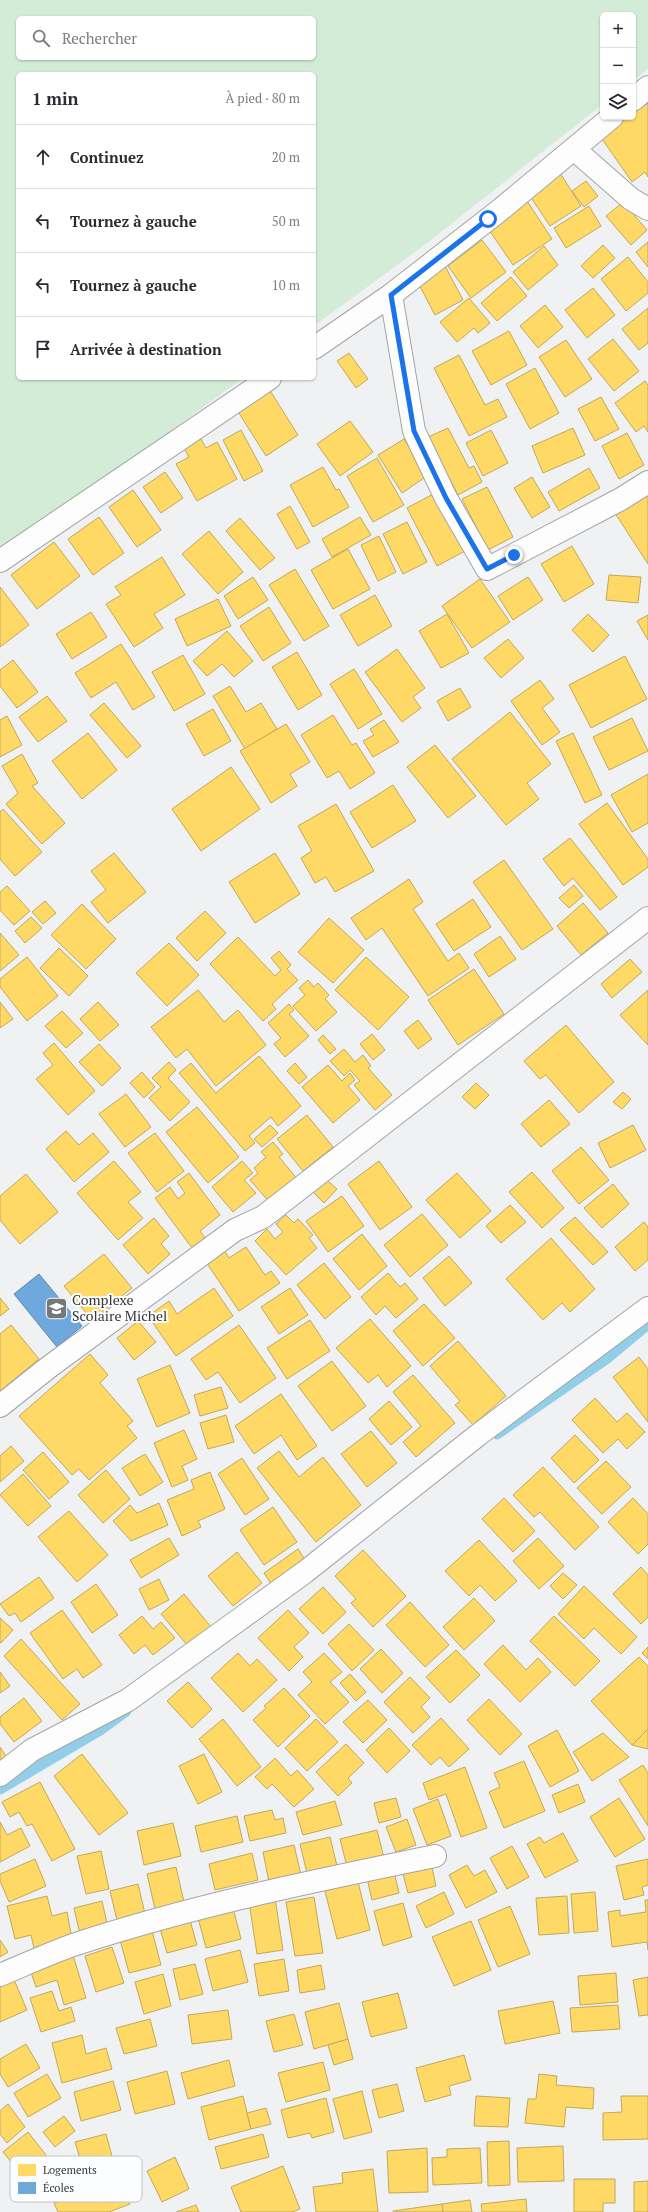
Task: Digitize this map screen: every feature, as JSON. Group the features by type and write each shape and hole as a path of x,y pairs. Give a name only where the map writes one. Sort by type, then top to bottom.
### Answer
{"street":[{"path":"636,97 648,87"},
{"path":"316,347 391,295 608,120"},
{"path":"574,149 631,199 648,209"},
{"path":"391,295 414,431 446,498 487,569 622,499 648,482"},
{"path":"0,561 267,380"},
{"path":"0,1406 49,1367 235,1230 263,1217 648,918"},
{"path":"0,1775 32,1750 128,1700 305,1572 478,1435 648,1308"},
{"path":"0,1975 71,1946 120,1930 305,1882 435,1856"}],"green space":[{"path":"0,0 648,0 648,69 636,79 636,12 600,12 600,106 427,243 316,325 316,72 16,72 16,380 240,380 0,556"}],"building: Logements":[{"path":"648,103 648,177 645,172 632,182 600,136 624,120 636,120 636,111"},
{"path":"560,173 581,206 550,226 528,193"},
{"path":"586,181 598,196 584,207 572,191"},
{"path":"527,201 552,239 513,265 487,227"},
{"path":"623,202 647,230 631,245 606,216"},
{"path":"589,206 601,226 566,248 554,228"},
{"path":"482,240 506,272 471,298 448,266"},
{"path":"648,242 648,267 636,252"},
{"path":"603,245 615,258 593,278 581,266"},
{"path":"544,246 558,265 528,290 513,272"},
{"path":"628,257 648,282 648,293 626,311 601,279"},
{"path":"444,264 463,300 435,315 416,279"},
{"path":"511,277 527,296 497,321 481,303"},
{"path":"593,288 615,315 587,338 565,310"},
{"path":"469,298 490,323 478,333 474,328 457,342 440,322"},
{"path":"545,305 563,327 538,348 520,326"},
{"path":"648,308 648,343 639,350 622,329"},
{"path":"509,331 527,365 491,385 472,351"},
{"path":"613,339 639,371 614,391 588,359"},
{"path":"566,340 592,379 565,397 539,357"},
{"path":"349,353 368,379 356,388 337,361"},
{"path":"459,355 485,405 498,399 507,417 469,436 434,368"},
{"path":"535,368 559,413 530,429 506,384"},
{"path":"645,381 648,385 648,432 644,426 636,432 615,403"},
{"path":"269,389 298,435 266,456 237,410"},
{"path":"601,397 619,429 595,441 578,409"},
{"path":"350,421 373,452 340,476 317,444"},
{"path":"448,428 469,468 474,466 482,482 458,495 428,437"},
{"path":"573,428 585,455 543,473 532,446"},
{"path":"241,430 263,471 244,481 223,440"},
{"path":"491,430 508,463 483,476 466,443"},
{"path":"627,433 644,465 619,479 602,446"},
{"path":"201,439 206,448 217,442 237,479 197,501 176,464 189,457 184,448"},
{"path":"404,439 427,476 402,493 378,455"},
{"path":"377,458 404,505 373,522 347,476"},
{"path":"323,467 336,490 339,489 349,507 313,527 290,485"},
{"path":"589,468 600,488 559,511 548,492"},
{"path":"165,472 183,498 161,513 143,487"},
{"path":"532,477 550,507 532,518 514,488"},
{"path":"487,487 513,537 488,550 462,499"},
{"path":"133,490 161,530 137,547 109,507"},
{"path":"437,492 467,550 437,566 407,508"},
{"path":"648,492 648,564 615,513"},
{"path":"290,506 310,542 297,549 277,514"},
{"path":"99,517 124,553 93,575 68,539"},
{"path":"360,517 371,535 332,557 322,539"},
{"path":"240,518 275,558 260,570 226,531"},
{"path":"407,522 427,562 403,574 383,534"},
{"path":"209,531 243,572 218,594 182,554"},
{"path":"379,536 396,572 378,581 361,545"},
{"path":"54,542 80,576 37,609 11,575"},
{"path":"572,546 594,584 564,602 541,564"},
{"path":"348,549 370,589 333,609 311,570"},
{"path":"162,557 185,595 154,614 163,628 134,647 106,604 121,595 115,587"},
{"path":"295,569 329,626 304,641 269,585"},
{"path":"609,575 641,577 638,603 606,600"},
{"path":"253,577 268,600 238,619 224,596"},
{"path":"528,577 543,600 513,620 498,596"},
{"path":"480,579 510,622 472,648 442,606"},
{"path":"0,587 29,625 0,647"},
{"path":"375,595 392,626 358,646 340,615"},
{"path":"218,599 231,626 187,646 175,619"},
{"path":"269,607 291,643 263,661 240,626"},
{"path":"91,612 107,637 72,659 56,634"},
{"path":"447,614 469,653 441,668 419,631"},
{"path":"588,614 609,635 593,652 572,630"},
{"path":"648,615 648,640 637,621"},
{"path":"227,631 253,661 234,677 222,664 207,676 193,661"},
{"path":"508,639 524,658 501,678 484,658"},
{"path":"121,644 155,697 133,710 116,682 91,698 75,673"},
{"path":"397,649 425,688 413,697 421,708 402,722 365,672"},
{"path":"297,652 322,695 298,710 272,667"},
{"path":"183,655 205,694 174,711 152,672"},
{"path":"625,656 647,699 591,728 569,685"},
{"path":"13,660 38,692 17,708 0,686 0,670"},
{"path":"354,669 382,714 358,729 330,684"},
{"path":"540,680 554,699 542,708 560,732 542,745 511,701"},
{"path":"230,686 246,712 261,703 277,729 245,749 213,696"},
{"path":"460,688 471,707 448,721 437,701"},
{"path":"47,696 67,721 38,742 19,717"},
{"path":"104,703 141,746 127,758 90,715"},
{"path":"213,709 231,741 204,756 186,724"},
{"path":"510,712 551,764 527,783 539,799 506,825 452,759"},
{"path":"333,715 352,745 356,743 375,773 350,789 339,771 327,778 301,735"},
{"path":"7,716 22,745 0,757 0,720"},
{"path":"632,718 648,751 609,770 593,737"},
{"path":"384,720 399,742 373,757 363,741 374,735 370,729"},
{"path":"286,724 310,762 290,774 297,786 271,803 240,751"},
{"path":"88,733 117,770 82,799 52,761"},
{"path":"573,733 602,795 585,803 556,741"},
{"path":"435,745 476,796 448,818 407,767"},
{"path":"22,754 38,783 32,786 65,823 42,844 6,804 18,793 2,766"},
{"path":"231,767 260,809 201,851 172,809"},
{"path":"648,774 648,823 632,832 611,795"},
{"path":"393,785 416,821 372,848 350,812"},
{"path":"607,803 648,859 648,867 623,885 579,824"},
{"path":"336,804 374,871 335,892 326,877 315,883 301,858 312,851 298,826"},
{"path":"3,809 42,852 15,876 0,859 0,812"},
{"path":"570,838 617,897 600,910 573,878 564,886 543,859"},
{"path":"114,853 146,892 108,923 91,902 106,890 91,871"},
{"path":"275,853 300,894 255,923 229,882"},
{"path":"504,860 553,929 522,950 473,882"},
{"path":"409,879 423,902 413,909 448,961 459,953 469,968 428,996 382,928 366,940 351,918"},
{"path":"574,885 583,896 569,908 559,898"},
{"path":"7,886 30,911 14,925 0,910 0,892"},
{"path":"473,899 491,927 454,951 436,924"},
{"path":"45,901 56,913 43,924 32,912"},
{"path":"583,903 608,933 581,955 557,926"},
{"path":"82,904 116,939 86,969 51,935"},
{"path":"205,911 226,933 197,961 176,938"},
{"path":"31,917 42,928 25,943 15,931"},
{"path":"329,918 364,950 333,983 298,952"},
{"path":"0,933 19,955 0,971"},
{"path":"500,936 516,959 489,977 474,954"},
{"path":"238,937 275,976 281,970 271,958 279,951 291,965 287,969 298,980 272,1004 276,1009 263,1021 210,964"},
{"path":"169,943 199,975 167,1006 136,973"},
{"path":"59,948 88,976 69,996 40,968"},
{"path":"27,957 58,996 27,1021 0,987 0,979"},
{"path":"366,957 409,997 378,1030 335,990"},
{"path":"630,959 642,972 612,998 601,984"},
{"path":"474,969 504,1014 458,1045 428,1000"},
{"path":"308,980 314,987 318,983 329,995 325,999 337,1012 316,1031 293,1006 305,995 299,988"},
{"path":"198,990 224,1022 238,1010 266,1045 216,1086 187,1049 176,1058 151,1027"},
{"path":"648,990 648,1045 620,1015"},
{"path":"0,1002 13,1019 0,1028"},
{"path":"98,1002 119,1025 100,1041 80,1019"},
{"path":"289,1004 294,1010 289,1014 309,1036 285,1057 274,1044 281,1038 268,1023"},
{"path":"62,1011 83,1033 66,1048 45,1026"},
{"path":"418,1020 432,1039 418,1049 404,1031"},
{"path":"566,1025 614,1082 579,1113 546,1075 540,1079 524,1061"},
{"path":"372,1034 385,1050 373,1060 360,1044"},
{"path":"323,1035 336,1049 330,1054 318,1040"},
{"path":"54,1043 95,1091 68,1115 36,1079 53,1065 43,1053"},
{"path":"99,1044 121,1068 102,1086 79,1062"},
{"path":"344,1049 355,1062 363,1055 371,1066 368,1068 392,1095 375,1110 354,1085 360,1081 350,1070 344,1076 330,1061"},
{"path":"259,1056 301,1106 278,1126 271,1117 249,1136 255,1143 245,1151 179,1073 191,1063 216,1093"},
{"path":"169,1062 176,1070 168,1078 190,1102 170,1121 149,1098 161,1087 152,1078"},
{"path":"295,1063 307,1077 299,1084 287,1071"},
{"path":"328,1065 342,1081 350,1073 355,1080 348,1086 360,1100 333,1123 302,1087"},
{"path":"142,1072 155,1087 144,1098 130,1083"},
{"path":"476,1083 489,1095 475,1109 462,1097"},
{"path":"623,1092 631,1099 622,1109 613,1102"},
{"path":"126,1094 151,1127 125,1147 99,1114"},
{"path":"549,1100 570,1124 541,1147 521,1124"},
{"path":"197,1107 239,1157 208,1183 166,1132"},
{"path":"307,1115 333,1147 303,1171 277,1139"},
{"path":"270,1125 278,1133 262,1147 254,1139"},
{"path":"633,1125 646,1150 610,1168 598,1143"},
{"path":"66,1131 79,1145 93,1133 109,1152 74,1182 46,1149"},
{"path":"155,1133 184,1171 157,1192 128,1153"},
{"path":"273,1142 283,1154 279,1157 299,1181 272,1205 250,1180 258,1173 254,1168 266,1157 261,1152"},
{"path":"581,1147 609,1180 579,1204 552,1171"},
{"path":"114,1161 141,1192 128,1202 143,1218 118,1240 77,1193"},
{"path":"242,1161 253,1173 244,1180 256,1193 233,1212 212,1187"},
{"path":"379,1161 412,1207 380,1230 348,1184"},
{"path":"532,1172 564,1208 542,1228 509,1192"},
{"path":"189,1173 220,1215 200,1231 208,1242 195,1252 155,1198 170,1187 178,1199 185,1193 177,1182"},
{"path":"457,1173 491,1211 460,1238 426,1200"},
{"path":"26,1174 58,1212 20,1244 0,1220 0,1196"},
{"path":"324,1178 337,1189 324,1203 312,1191"},
{"path":"613,1184 629,1204 602,1228 584,1208"},
{"path":"342,1196 364,1226 328,1252 306,1221"},
{"path":"510,1205 526,1222 501,1243 486,1226"},
{"path":"422,1214 448,1245 410,1277 384,1245"},
{"path":"286,1215 294,1223 298,1219 313,1235 309,1238 317,1248 286,1275 255,1241 267,1229 275,1239 283,1232 276,1224"},
{"path":"575,1217 608,1252 593,1265 560,1230"},
{"path":"154,1218 169,1236 161,1244 170,1254 148,1274 123,1245"},
{"path":"644,1222 648,1227 648,1260 635,1271 615,1247"},
{"path":"362,1234 387,1266 359,1290 333,1259"},
{"path":"551,1238 595,1289 570,1312 562,1303 543,1320 506,1279"},
{"path":"246,1247 265,1275 271,1271 280,1283 239,1311 206,1262 224,1250 229,1258"},
{"path":"104,1254 132,1288 92,1320 64,1286"},
{"path":"449,1256 472,1283 445,1306 423,1278"},
{"path":"324,1263 351,1297 325,1319 297,1285"},
{"path":"388,1273 400,1287 405,1283 418,1299 396,1318 385,1306 376,1315 361,1297"},
{"path":"214,1288 233,1316 176,1356 148,1316 169,1301 177,1314"},
{"path":"290,1288 308,1315 279,1334 261,1307"},
{"path":"0,1298 9,1309 0,1316"},
{"path":"424,1304 455,1338 423,1366 393,1331"},
{"path":"370,1319 411,1366 387,1387 378,1375 368,1383 336,1348"},
{"path":"310,1320 330,1351 287,1379 267,1348"},
{"path":"138,1321 156,1342 134,1360 117,1338"},
{"path":"11,1325 39,1359 0,1391 0,1334"},
{"path":"239,1325 276,1378 240,1403 218,1372 206,1380 191,1359"},
{"path":"458,1341 506,1396 473,1425 455,1405 460,1401 430,1366"},
{"path":"90,1354 108,1375 100,1383 133,1421 127,1426 137,1438 89,1480 79,1469 72,1475 19,1416"},
{"path":"639,1357 648,1369 648,1422 613,1377"},
{"path":"332,1361 366,1406 332,1431 298,1386"},
{"path":"170,1365 190,1413 157,1427 137,1379"},
{"path":"413,1375 455,1423 416,1457 403,1442 421,1426 393,1392"},
{"path":"221,1387 228,1408 200,1416 194,1395"},
{"path":"281,1394 317,1446 297,1460 281,1435 254,1454 235,1426"},
{"path":"595,1398 617,1422 627,1413 645,1432 627,1449 618,1439 603,1453 572,1420"},
{"path":"389,1401 412,1427 391,1445 369,1419"},
{"path":"226,1415 234,1442 208,1449 200,1423"},
{"path":"184,1430 197,1459 182,1466 188,1480 172,1487 154,1443"},
{"path":"371,1431 397,1463 367,1487 341,1454"},
{"path":"575,1435 599,1460 574,1483 551,1458"},
{"path":"11,1446 24,1461 0,1482 0,1456"},
{"path":"279,1451 299,1477 323,1457 361,1505 316,1542 257,1468"},
{"path":"43,1452 69,1482 49,1499 23,1470"},
{"path":"145,1454 163,1482 140,1496 122,1468"},
{"path":"242,1458 269,1499 245,1515 218,1474"},
{"path":"606,1461 631,1487 602,1514 577,1488"},
{"path":"543,1467 599,1527 575,1550 540,1512 534,1517 513,1495"},
{"path":"106,1470 130,1499 103,1523 78,1495"},
{"path":"210,1472 225,1509 198,1521 201,1527 182,1536 167,1500 194,1489 191,1480"},
{"path":"23,1474 51,1506 28,1526 0,1495"},
{"path":"504,1498 535,1531 513,1552 482,1519"},
{"path":"633,1498 648,1514 648,1544 638,1554 608,1522"},
{"path":"159,1503 168,1525 131,1541 113,1521 130,1505 137,1513"},
{"path":"273,1507 297,1542 264,1565 240,1530"},
{"path":"69,1511 108,1555 77,1582 38,1537"},
{"path":"169,1538 179,1555 141,1578 130,1560"},
{"path":"538,1538 564,1566 539,1589 513,1561"},
{"path":"479,1540 517,1581 495,1601 480,1585 469,1596 445,1571"},
{"path":"298,1549 309,1566 275,1590 264,1573"},
{"path":"363,1550 406,1596 373,1627 351,1603 356,1599 335,1576"},
{"path":"237,1552 262,1583 233,1606 208,1576"},
{"path":"641,1567 648,1575 648,1617 641,1624 613,1594"},
{"path":"563,1573 577,1585 563,1599 550,1586"},
{"path":"39,1577 54,1598 21,1622 15,1613 9,1616 0,1604"},
{"path":"159,1579 169,1600 149,1610 139,1589"},
{"path":"96,1584 118,1615 92,1633 71,1602"},
{"path":"584,1586 637,1637 621,1654 594,1628 584,1639 558,1614"},
{"path":"323,1587 346,1612 323,1634 299,1609"},
{"path":"184,1594 211,1627 188,1646 161,1614"},
{"path":"474,1598 495,1621 464,1650 443,1627"},
{"path":"410,1602 449,1645 425,1667 386,1625"},
{"path":"62,1610 102,1665 83,1678 77,1669 63,1679 30,1633"},
{"path":"288,1610 309,1633 294,1647 303,1657 289,1671 258,1638"},
{"path":"142,1616 153,1629 161,1622 175,1638 153,1655 145,1645 134,1654 119,1635"},
{"path":"554,1616 600,1661 575,1686 530,1641"},
{"path":"0,1618 13,1630 1,1643 0,1642"},
{"path":"349,1624 374,1650 352,1671 328,1644"},
{"path":"21,1639 80,1704 62,1720 4,1656"},
{"path":"503,1645 526,1670 538,1658 551,1672 520,1702 484,1664"},
{"path":"648,1647 648,1659 642,1653"},
{"path":"381,1649 403,1673 382,1693 360,1669"},
{"path":"456,1650 480,1675 450,1703 426,1677"},
{"path":"238,1653 250,1666 257,1659 277,1680 243,1712 211,1678"},
{"path":"324,1653 342,1672 330,1682 349,1702 325,1724 298,1695 312,1682 303,1672"},
{"path":"639,1657 648,1666 648,1729 632,1745 591,1701"},
{"path":"0,1672 10,1686 0,1693"},
{"path":"350,1674 366,1692 356,1701 340,1683"},
{"path":"410,1677 430,1698 421,1707 430,1717 413,1733 384,1702"},
{"path":"188,1682 212,1709 192,1728 167,1701"},
{"path":"284,1688 310,1716 278,1747 253,1720 266,1708 264,1706"},
{"path":"24,1698 42,1721 14,1742 0,1724 0,1717"},
{"path":"489,1699 522,1734 500,1755 467,1720"},
{"path":"368,1700 387,1720 363,1743 343,1722"},
{"path":"441,1718 469,1749 449,1767 440,1757 431,1765 412,1745"},
{"path":"223,1719 261,1767 237,1786 199,1739"},
{"path":"316,1719 338,1742 307,1771 285,1748"},
{"path":"389,1728 410,1751 387,1773 366,1750"},
{"path":"648,1729 648,1749 632,1745"},
{"path":"557,1730 579,1771 550,1787 528,1746"},
{"path":"603,1733 629,1757 592,1781 573,1752"},
{"path":"346,1744 364,1763 348,1778 352,1783 338,1796 316,1772"},
{"path":"0,1747 8,1759 0,1765"},
{"path":"82,1754 128,1813 99,1835 54,1776"},
{"path":"204,1754 222,1792 198,1804 179,1766"},
{"path":"275,1758 291,1776 297,1770 314,1789 294,1807 272,1784 267,1789 255,1777"},
{"path":"524,1761 545,1811 504,1828 489,1792 500,1787 494,1773"},
{"path":"643,1765 648,1773 648,1826 619,1780"},
{"path":"465,1767 487,1828 461,1837 446,1794 429,1800 423,1783"},
{"path":"40,1782 75,1849 52,1861 32,1824 27,1826 19,1812 10,1817 2,1802"},
{"path":"578,1784 585,1802 559,1813 552,1795"},
{"path":"396,1798 401,1817 379,1823 374,1803"},
{"path":"619,1798 645,1839 615,1857 590,1817"},
{"path":"438,1799 451,1836 427,1845 413,1809"},
{"path":"335,1801 342,1825 303,1835 296,1812"},
{"path":"272,1810 275,1820 283,1818 286,1833 250,1841 244,1816"},
{"path":"237,1816 243,1842 201,1852 195,1826"},
{"path":"407,1819 416,1845 396,1852 386,1827"},
{"path":"0,1822 7,1835 21,1828 30,1846 0,1862"},
{"path":"173,1823 181,1856 144,1865 137,1831"},
{"path":"377,1830 384,1858 347,1867 340,1839"},
{"path":"563,1833 578,1861 545,1878 527,1844 540,1837 544,1843"},
{"path":"330,1837 337,1866 307,1873 300,1844"},
{"path":"294,1845 301,1875 269,1882 263,1852"},
{"path":"512,1846 529,1877 507,1889 490,1858"},
{"path":"101,1851 109,1889 86,1894 77,1856"},
{"path":"252,1853 258,1880 215,1890 209,1864"},
{"path":"35,1859 46,1886 9,1902 0,1881 0,1874"},
{"path":"648,1859 648,1885 642,1887 644,1895 624,1900 616,1866"},
{"path":"431,1863 436,1886 408,1893 402,1870"},
{"path":"467,1865 474,1876 485,1870 497,1892 466,1908 449,1875"},
{"path":"176,1867 184,1902 155,1909 147,1874"},
{"path":"394,1872 399,1893 372,1900 367,1878"},
{"path":"358,1882 370,1930 337,1939 325,1891"},
{"path":"138,1884 145,1914 117,1920 110,1891"},
{"path":"444,1892 454,1914 426,1928 416,1906"},
{"path":"595,1892 598,1931 574,1933 571,1894"},
{"path":"47,1896 52,1916 67,1912 72,1939 34,1948 31,1935 15,1939 7,1906"},
{"path":"567,1896 569,1933 539,1935 536,1898"},
{"path":"314,1897 323,1953 295,1956 286,1902"},
{"path":"275,1898 283,1950 257,1954 249,1902"},
{"path":"645,1900 648,1900 648,1950 647,1942 612,1947 608,1912 620,1910 620,1916 646,1912"},
{"path":"102,1901 109,1932 81,1939 74,1908"},
{"path":"403,1903 412,1937 383,1946 374,1911"},
{"path":"232,1904 241,1939 206,1948 197,1914"},
{"path":"510,1906 530,1954 498,1967 478,1920"},
{"path":"189,1917 197,1945 167,1953 159,1925"},
{"path":"471,1921 491,1970 454,1986 432,1937"},
{"path":"151,1927 161,1965 129,1973 119,1936"},
{"path":"0,1940 8,1952 0,1957"},
{"path":"112,1947 124,1983 96,1992 85,1956"},
{"path":"240,1950 248,1982 213,1991 205,1959"},
{"path":"73,1955 86,1998 64,2005 57,1980 36,1987 30,1969"},
{"path":"284,1959 289,1991 259,1996 254,1964"},
{"path":"195,1964 203,1994 180,2000 173,1969"},
{"path":"321,1965 325,1989 300,1993 297,1970"},
{"path":"616,1973 618,2002 580,2005 578,1976"},
{"path":"163,1974 171,2006 144,2014 135,1982"},
{"path":"12,1975 27,2010 0,2022 0,1980"},
{"path":"648,1977 648,2015 639,2016 633,1980"},
{"path":"52,1991 59,2011 71,2007 75,2021 41,2032 30,1998"},
{"path":"398,1993 407,2028 371,2037 362,2002"},
{"path":"553,2001 560,2033 505,2044 498,2011"},
{"path":"339,2003 348,2039 314,2049 305,2012"},
{"path":"618,2005 620,2029 572,2032 570,2008"},
{"path":"228,2010 232,2039 192,2044 188,2015"},
{"path":"294,2014 303,2045 274,2052 266,2021"},
{"path":"150,2019 157,2046 124,2054 116,2028"},
{"path":"82,2035 86,2054 106,2048 112,2069 62,2083 52,2043"},
{"path":"348,2039 353,2059 334,2065 328,2045"},
{"path":"26,2044 40,2068 8,2087 0,2074 0,2059"},
{"path":"464,2055 471,2080 449,2086 451,2095 425,2102 416,2068"},
{"path":"229,2060 235,2086 188,2099 181,2073"},
{"path":"323,2062 330,2090 286,2102 278,2073"},
{"path":"167,2071 175,2104 135,2114 127,2082"},
{"path":"47,2074 61,2098 28,2117 14,2093"},
{"path":"539,2074 557,2076 556,2085 594,2088 593,2109 566,2107 564,2127 525,2123 528,2099 536,2099"},
{"path":"113,2081 121,2110 81,2121 74,2092"},
{"path":"397,2084 404,2111 379,2118 372,2090"},
{"path":"362,2091 372,2132 344,2139 333,2099"},
{"path":"243,2096 251,2129 209,2140 201,2107"},
{"path":"476,2096 510,2098 508,2127 474,2126"},
{"path":"621,2096 648,2096 648,2139 603,2140 603,2113 622,2112"},
{"path":"326,2098 334,2132 312,2138 310,2133 288,2138 281,2110"},
{"path":"8,2104 25,2127 7,2143 0,2134 0,2111"},
{"path":"266,2108 271,2124 251,2129 247,2113"},
{"path":"64,2116 75,2131 55,2147 43,2132"},
{"path":"28,2132 46,2155 10,2156 10,2160 3,2152"},
{"path":"106,2134 112,2156 79,2156 75,2142"},
{"path":"263,2134 269,2157 221,2169 215,2147"},
{"path":"509,2141 510,2185 488,2186 487,2142"},
{"path":"563,2146 564,2181 518,2182 517,2148"},
{"path":"427,2148 428,2192 389,2193 387,2151"},
{"path":"480,2148 482,2183 433,2185 432,2158 447,2157 447,2149"},
{"path":"175,2157 189,2189 162,2202 147,2171"},
{"path":"283,2166 300,2209 292,2212 241,2212 231,2187"},
{"path":"373,2169 378,2212 316,2212 313,2187 343,2183 342,2173"},
{"path":"574,2179 615,2179 615,2203 603,2203 603,2212 574,2212"},
{"path":"648,2181 648,2212 634,2212 634,2182"},
{"path":"526,2199 527,2212 482,2212 481,2204"},
{"path":"470,2200 472,2212 443,2212 442,2204"},
{"path":"129,2202 130,2204 109,2212 58,2212 54,2203"},
{"path":"442,2204 443,2212 393,2212 393,2211"},
{"path":"196,2205 199,2212 176,2212"}],"building: Écoles":[{"path":"39,1274 82,1326 57,1347 14,1294"}],"waterway":[{"path":"497,1434 606,1359 648,1324"},
{"path":"0,1789 100,1730 126,1711"}],"place":[{"name":"Complexe Scolaire Michel","path":"56,1308"}],"route":[{"path":"488,219 391,295 414,431 446,498 487,569 514,555"}]}
